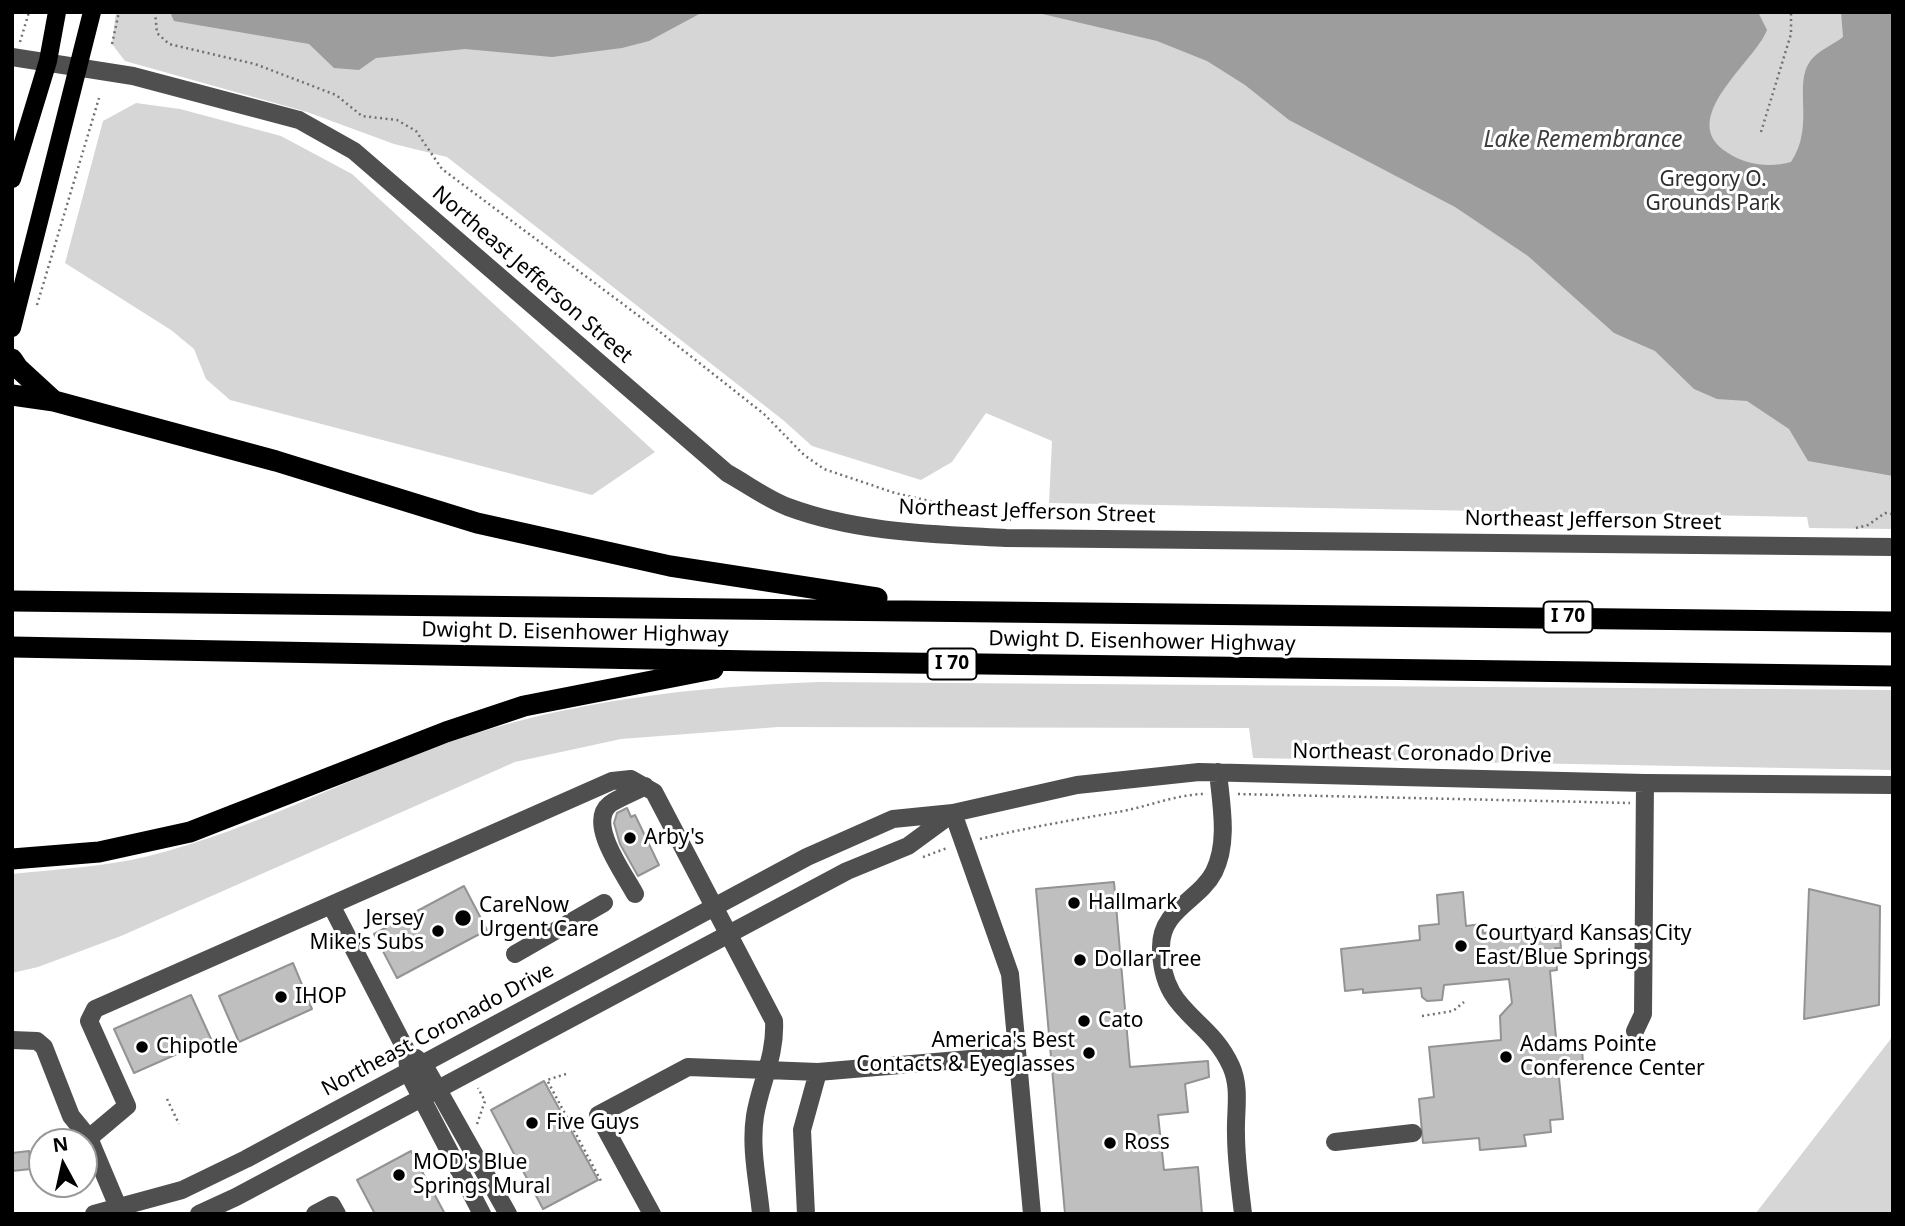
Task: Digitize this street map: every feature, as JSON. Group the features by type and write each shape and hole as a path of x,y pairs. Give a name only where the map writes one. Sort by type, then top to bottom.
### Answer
{"highway":[{"path":"12,359 18,368 54,401"},
{"path":"12,395 54,401 276,461 477,523 670,566 952,609"},
{"name":"Dwight D. Eisenhower Highway","path":"12,600 1893,622"},
{"name":"Dwight D. Eisenhower Highway","path":"12,647 755,662 1893,676"},
{"path":"12,859 99,852 190,832 446,732 524,706 755,662"}],"main road":[{"path":"12,179 48,61 57,12"},
{"path":"12,328 80,68 92,12"}],"street":[{"name":"Northeast Jefferson Street","path":"12,57 133,76 299,120 354,151 727,473 786,506 829,520 901,532 1006,538 1893,547"},
{"name":"Northeast Coronado Drive","path":"94,1214 120,1211 182,1190 417,1069 807,857 893,819 953,813 1077,785 1135,777 1218,772 1645,783 1893,785"},
{"path":"1218,772 1222,848 1214,873 1173,912 1164,928 1160,945 1163,980 1170,994 1210,1036 1232,1067 1238,1091 1236,1134 1243,1214"},
{"path":"98,1130 127,1106 89,1021 95,1009 612,781 631,779 654,792 692,864 711,908 774,1021 775,1041 755,1115 753,1137 761,1214"},
{"path":"1636,1031 1643,1014 1645,783"},
{"path":"635,894 601,830 601,815 610,804 645,786"},
{"name":"Northeast Coronado Drive","path":"199,1214 236,1197 846,872 908,846 953,813"},
{"path":"953,813 1007,962 1031,1214"},
{"path":"516,954 604,903"},
{"path":"331,905 406,1050 417,1069 438,1089 508,1214"},
{"path":"12,1040 37,1041 44,1047 71,1116 81,1128"},
{"path":"652,1214 598,1115 688,1067 818,1072 1017,1055"},
{"path":"417,1069 421,1098 482,1214"},
{"path":"806,1214 802,1130 818,1072"},
{"path":"1335,1142 1412,1133"},
{"path":"98,1159 120,1211"},
{"path":"315,1214 331,1205 337,1214"}],"path":[{"path":"21,39 29,12"},
{"path":"113,44 119,12"},
{"path":"155,12 157,33 169,44 265,68 337,95 362,116 397,120 416,131 442,169 655,328 764,414 804,455 824,468 895,493 1009,520 1021,520"},
{"path":"1761,132 1791,34 1791,12"},
{"path":"35,312 99,98"},
{"path":"1848,530 1868,526 1885,513 1893,514"},
{"path":"978,840 1190,794"},
{"path":"1241,794 1620,805"},
{"path":"1422,1016 1453,1011 1464,1002"},
{"path":"566,1074 547,1080 601,1181"},
{"path":"477,1084 485,1101 477,1125"},
{"path":"167,1099 179,1124"}],"green space":[{"name":"Gregory O. Grounds Park","path":"116,12 1893,12 1893,529 1809,528 1807,517 1049,503 1052,441 986,413 952,462 921,480 812,446 783,420 447,157 394,144 307,112 125,61 112,44"},
{"path":"136,103 180,109 281,136 352,174 655,452 592,495 230,400 206,379 194,349 171,330 65,263 103,121"},
{"path":"819,682 1893,690 1893,770 1253,758 1249,728 778,727 621,739 515,762 121,936 38,967 12,973 12,874 115,863 188,845 263,818 450,742 541,716 632,698 679,692"},
{"path":"1893,1036 1893,1214 1755,1214 1759,1209"}],"water":[{"path":"170,12 703,12 649,41 622,48 552,57 465,49 376,58 359,70 334,68 309,44 174,21"},
{"name":"Lake Remembrance","path":"1034,12 1758,12 1767,30 1723,91 1713,108 1710,124 1714,140 1728,153 1750,163 1767,165 1791,162 1798,148 1802,134 1803,81 1806,70 1814,57 1843,37 1841,12 1893,12 1893,476 1808,461 1789,429 1747,401 1717,399 1694,389 1655,351 1614,333 1528,256 1455,207 1289,120 1245,85 1207,61 1157,41"}],"building":[{"name":"Arby's","path":"627,808 631,817 635,815 659,865 638,876 620,844 614,823 617,813"},
{"path":"1114,882 1130,1067 1208,1061 1209,1077 1185,1084 1188,1112 1158,1115 1164,1170 1198,1167 1202,1214 1065,1214 1036,889"},
{"path":"464,886 487,930 397,978 374,934"},
{"path":"1809,889 1880,906 1879,1005 1804,1019"},
{"path":"1463,892 1466,926 1482,924 1483,933 1559,926 1561,948 1555,948 1557,970 1550,971 1557,1049 1582,1047 1583,1065 1558,1067 1563,1119 1550,1120 1551,1132 1524,1135 1526,1146 1480,1150 1479,1138 1423,1143 1419,1099 1434,1097 1429,1047 1501,1040 1500,1016 1512,1003 1509,979 1444,985 1442,1000 1427,1001 1422,997 1421,988 1363,993 1363,989 1345,991 1341,949 1420,940 1419,926 1439,924 1437,895"},
{"path":"293,963 312,1009 239,1042 219,996"},
{"path":"191,995 211,1039 134,1073 114,1029"},
{"path":"544,1081 598,1180 543,1209 491,1110"},
{"path":"28,1151 28,1169 12,1171 12,1153"},
{"path":"411,1151 445,1214 375,1214 357,1180"}],"place":[{"name":"Arby's","path":"630,838"},
{"name":"Hallmark","path":"1074,903"},
{"name":"CareNow Urgent Care","path":"463,918"},
{"name":"Jersey Mike's Subs","path":"438,931"},
{"name":"Courtyard Kansas City East/Blue Springs","path":"1461,946"},
{"name":"Dollar Tree","path":"1080,960"},
{"name":"IHOP","path":"281,997"},
{"name":"Cato","path":"1084,1021"},
{"name":"Chipotle","path":"142,1047"},
{"name":"America's Best Contacts & Eyeglasses","path":"1089,1053"},
{"name":"Adams Pointe Conference Center","path":"1506,1057"},
{"name":"Five Guys","path":"532,1123"},
{"name":"Ross","path":"1110,1143"},
{"name":"MOD's Blue Springs Mural","path":"399,1175"}]}
